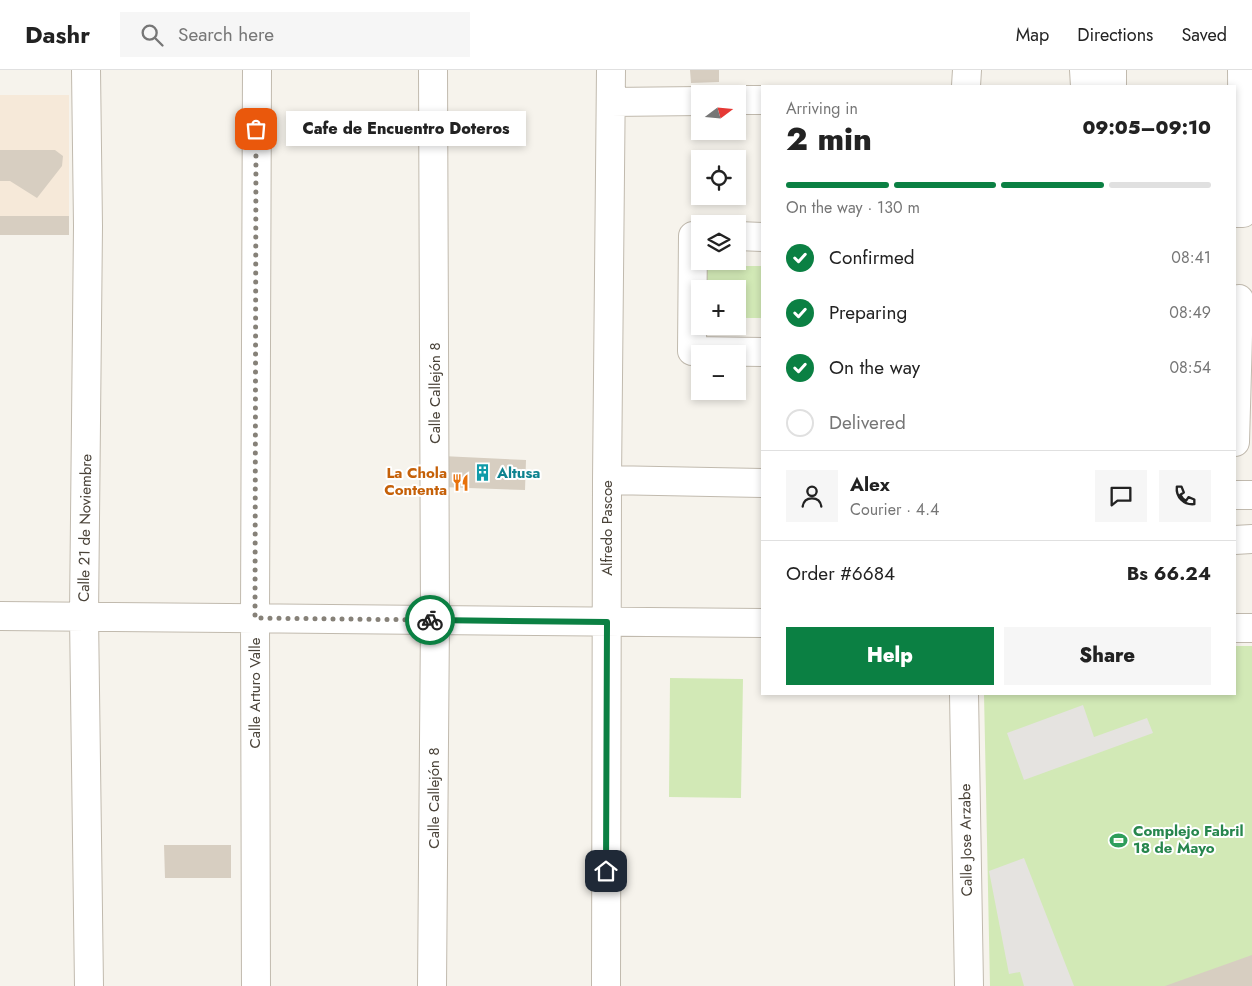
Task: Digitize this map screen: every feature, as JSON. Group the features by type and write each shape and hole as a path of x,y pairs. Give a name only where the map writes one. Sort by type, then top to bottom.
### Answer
{"street":[{"name":"Calle 21 de Noviembre","path":"86,70 88,226 84,616 88,986"},
{"name":"Calle Arturo Valle","path":"256,70 256,986"},
{"name":"Calle Callejón 8","path":"432,986 435,620 434,70"},
{"name":"Alfredo Pascoe","path":"606,986 607,480 611,70"},
{"path":"966,85 967,70"},
{"path":"1084,70 1085,85"},
{"path":"1112,70 1112,85"},
{"path":"1236,213 1243,213 1239,175 1242,70"},
{"path":"746,100 761,100"},
{"path":"611,102 691,101"},
{"path":"746,236 761,237"},
{"path":"693,270 692,351 761,352"},
{"path":"1236,422 1242,299"},
{"path":"607,480 761,484"},
{"path":"1236,495 1252,495"},
{"path":"1236,540 1252,539"},
{"path":"0,616 761,623"},
{"path":"1236,628 1252,628"},
{"name":"Calle Jose Arzabe","path":"964,695 969,986"}],"shaded area":[{"path":"0,95 69,95 69,235 0,235"},
{"path":"1083,705 1094,737 1147,718 1153,733 1024,780 1007,733"},
{"path":"1024,858 1074,986 1024,986 1020,972 1009,974 989,871"}],"green space":[{"path":"746,266 761,266 761,318 746,318 746,280 707,280 707,270 746,270"},
{"name":"Complejo Fabril 18 de Mayo","path":"1236,646 1252,646 1252,986 990,986 984,695 1236,695"},
{"path":"670,678 743,679 741,798 669,797"}],"building":[{"path":"690,70 719,70 719,82 691,83"},
{"path":"0,150 55,150 63,156 62,166 37,198 10,181 0,181"},
{"path":"0,216 69,216 69,235 0,235"},
{"name":"Altusa","path":"442,456 526,460 525,490 441,487"},
{"path":"164,845 231,845 231,878 165,878"},
{"path":"1252,955 1252,986 1165,986"}],"way so far":[{"path":"256,129 255,618 430,620"}],"place":[{"name":"Cafe de Encuentro Doteros","path":"256,129"},
{"name":"Altusa","path":"483,473"},
{"name":"La Chola Contenta","path":"461,482"},
{"name":"Complejo Fabril 18 de Mayo","path":"1119,840"}],"route":[{"path":"430,620 607,622 606,871"}]}
